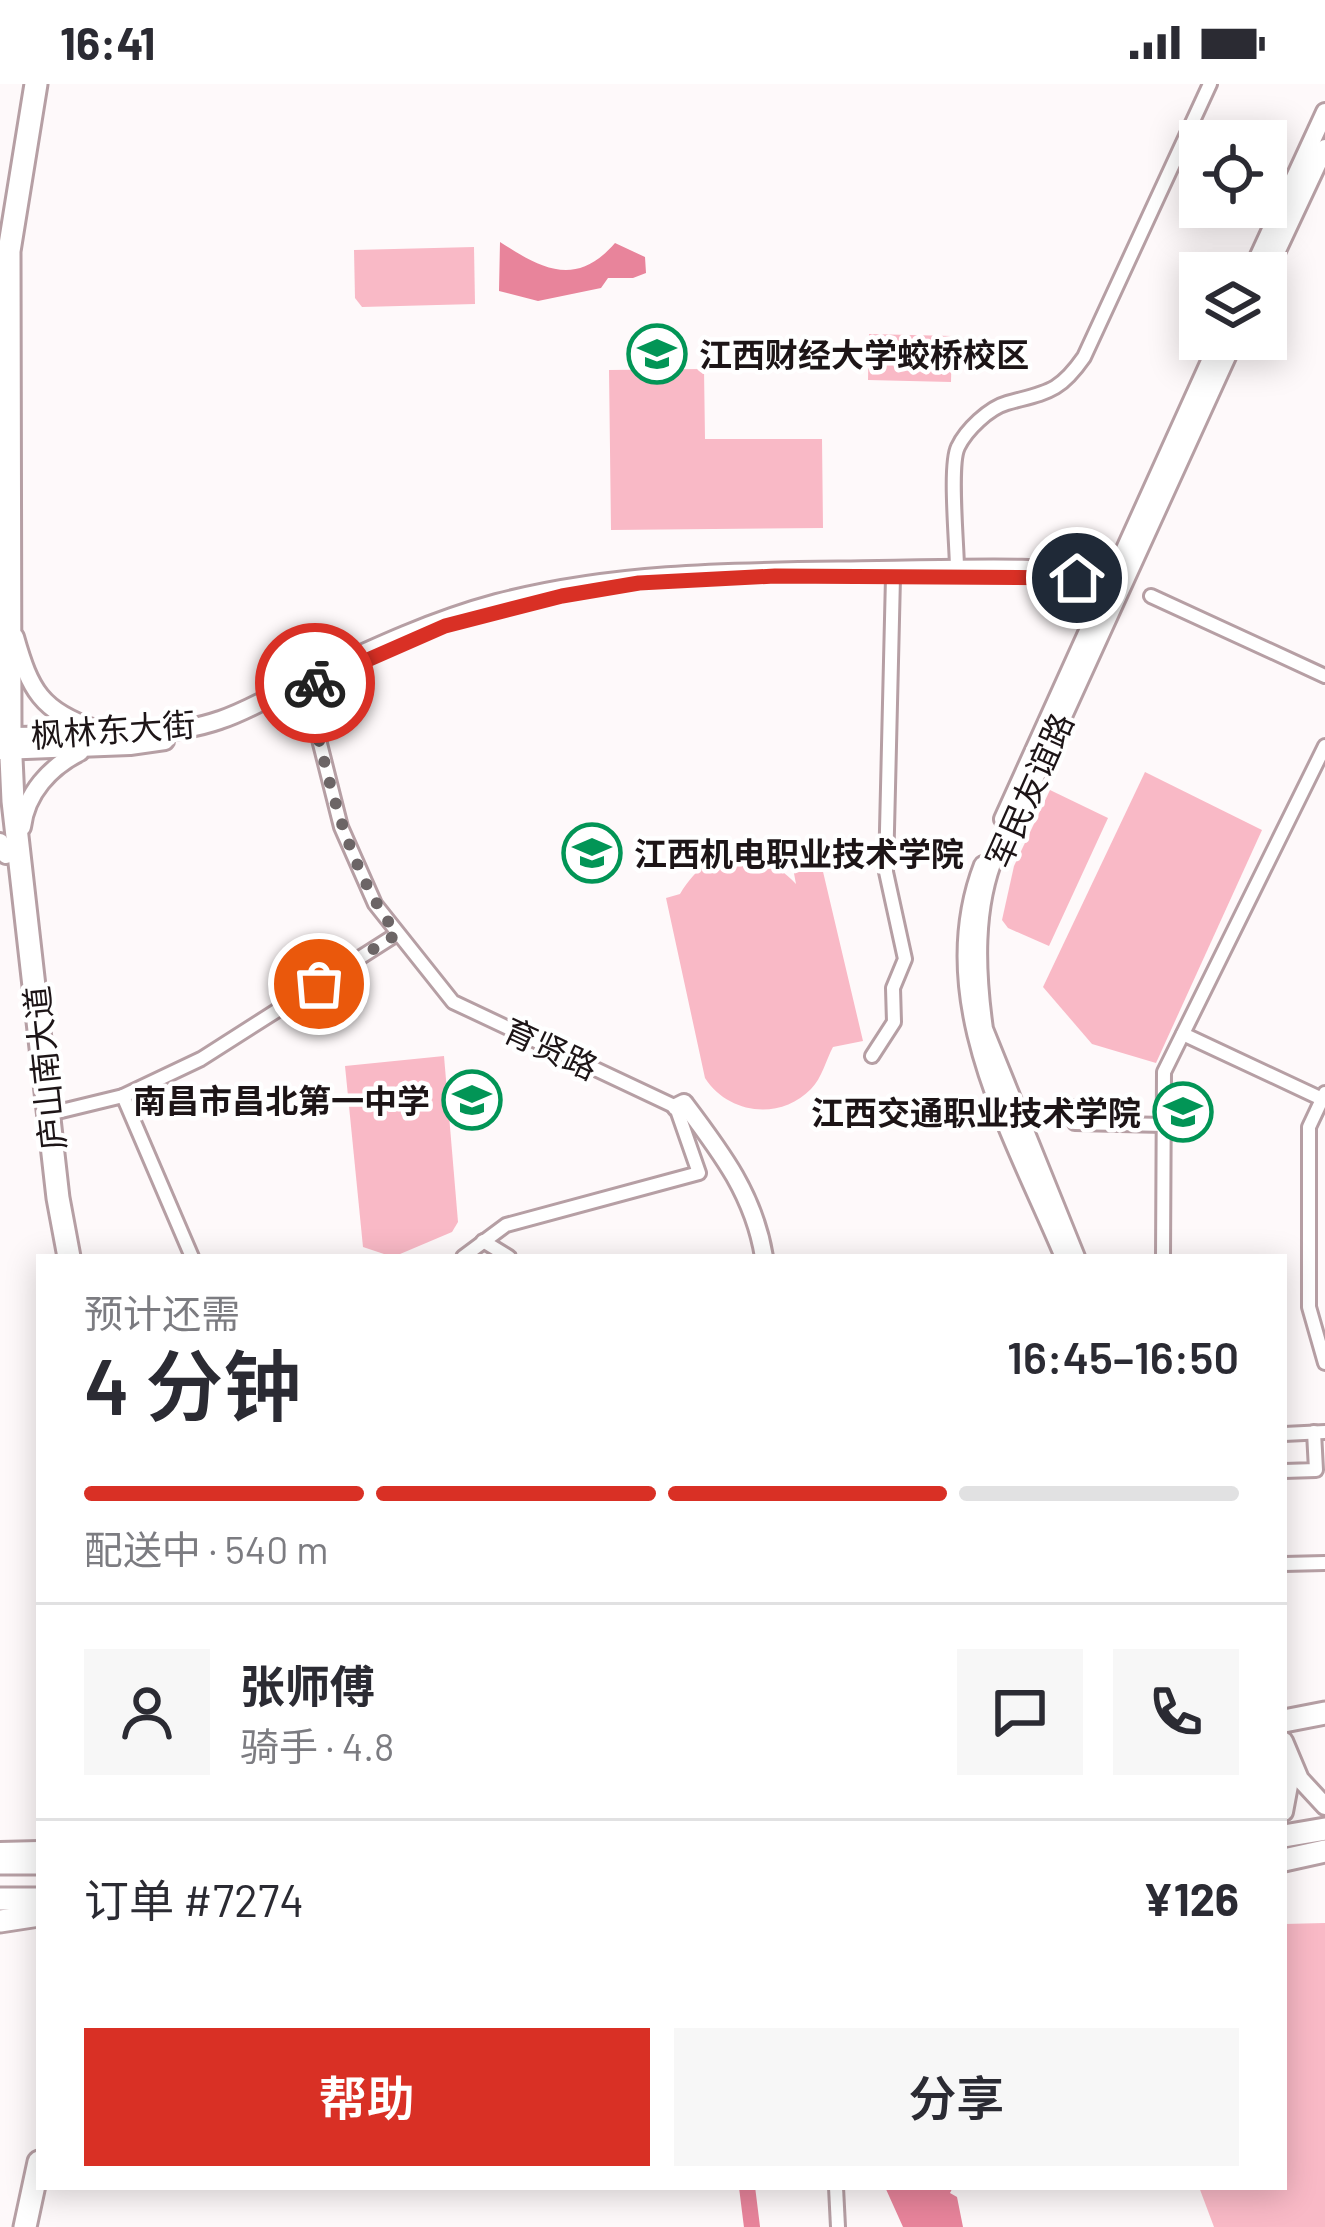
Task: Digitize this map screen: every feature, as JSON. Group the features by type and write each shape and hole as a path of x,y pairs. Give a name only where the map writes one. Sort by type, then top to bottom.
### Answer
{"highway":[{"path":"0,226 22,84"},
{"name":"庐山南大道","path":"36,84 10,231 10,621 5,743 8,850 56,1254"},
{"name":"庐山南大道","path":"0,808 69,1254"},
{"path":"1287,1720 1325,1713"},
{"path":"1287,1835 1325,1829"},
{"path":"1287,1858 1325,1851"},
{"path":"1287,1859 1325,1863"},
{"path":"0,1863 36,1863"},
{"path":"0,1877 36,1876"},
{"path":"0,1899 36,1899"},
{"path":"0,1923 36,1917"},
{"path":"25,2227 36,2176"},
{"path":"36,2227 44,2190"}],"main road":[{"path":"0,1852 36,1851"},
{"path":"0,1923 36,1925"}],"street":[{"path":"957,569 957,448 1000,405 1038,397 1065,384 1084,357 1210,84"},
{"path":"1261,252 1325,112"},
{"path":"1276,252 1325,148"},
{"name":"军民友谊路","path":"1075,1254 984,1029 978,928 994,856 1022,804 1211,360"},
{"name":"军民友谊路","path":"1063,1254 980,1053 965,990 967,932 976,885 989,851 1225,360"},
{"name":"枫林东大街","path":"5,743 165,732 219,721 426,626 562,587 640,577 957,569 1081,570 1116,580"},
{"name":"枫林东大街","path":"5,743 130,746 223,727 445,626 562,596 639,583 775,576 1116,580"},
{"path":"872,1056 894,1022 893,988 905,959 886,872 893,577"},
{"path":"1150,596 1325,676"},
{"path":"10,621 24,668 43,703 76,723 107,734"},
{"name":"育贤路","path":"306,688 341,827 375,904 453,1002 676,1108"},
{"path":"1163,1254 1164,1072 1325,746"},
{"path":"8,850 40,783 58,764 88,748"},
{"path":"49,1114 123,1096 201,1059 397,934"},
{"path":"1183,1034 1324,1096 1309,1127 1309,1307 1325,1364"},
{"path":"123,1096 191,1254"},
{"path":"1070,1106 1075,1123 1164,1125"},
{"path":"468,1254 506,1225 699,1173 676,1108"},
{"path":"676,1108 744,1206 759,1254"},
{"path":"483,1241 504,1254"},
{"path":"1287,1434 1319,1432 1316,1469 1287,1471"},
{"path":"1287,1564 1325,1563"},
{"path":"1287,1749 1300,1779 1325,1806"},
{"path":"836,2190 838,2227"}],"shaded area":[{"path":"500,242 559,270 586,266 615,243 645,257 646,273 608,278 601,288 538,301 499,291"},
{"path":"474,247 475,304 362,307 355,298 354,250"},
{"path":"869,334 952,336 951,382 868,380"},
{"path":"704,369 705,439 822,439 823,528 611,530 609,370"},
{"path":"1145,772 1262,830 1156,1063 1092,1044 1043,987"},
{"path":"1050,790 1108,818 1049,946 1008,928 1002,920 1014,866"},
{"path":"816,842 863,1041 833,1047 811,1089 785,1106 740,1106 705,1078 666,898 680,894 706,865 735,854 766,861 796,884 789,847"},
{"path":"444,1056 458,1222 452,1232 400,1254 363,1247 345,1066"},
{"path":"1325,1923 1325,2227 1214,2227 1200,2190 1287,2190 1287,1924"},
{"path":"886,2190 952,2190 957,2197 963,2227 903,2227"}],"waterway":[{"path":"747,2190 752,2227"}],"way so far":[{"path":"315,683 306,688 341,827 375,904 397,934 319,984"}],"place":[{"name":"江西财经大学蛟桥校区","path":"657,354"},
{"name":"江西机电职业技术学院","path":"592,853"},
{"name":"南昌市昌北第一中学","path":"472,1100"},
{"name":"江西交通职业技术学院","path":"1183,1112"}],"route":[{"path":"315,683 445,626 562,596 639,583 775,576 1077,578"}]}
